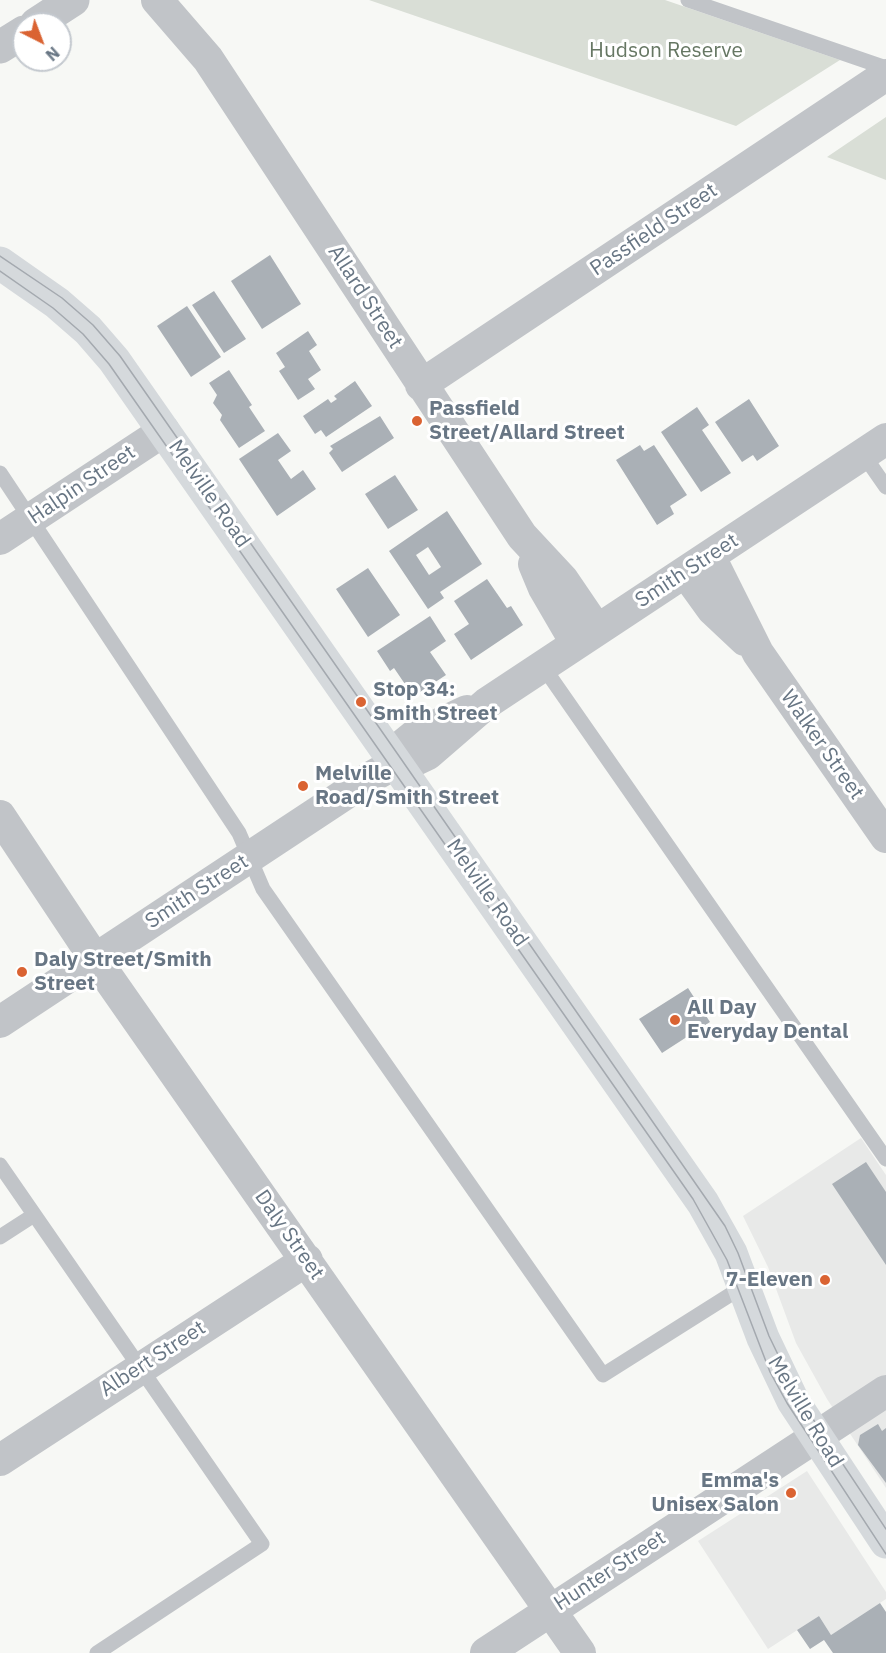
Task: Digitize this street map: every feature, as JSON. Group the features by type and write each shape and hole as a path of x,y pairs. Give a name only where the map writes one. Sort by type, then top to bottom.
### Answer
{"main road":[{"name":"Melville Road","path":"0,263 57,303 88,330 114,360 703,1203 731,1253 776,1369 816,1436 886,1542"}],"street":[{"path":"54,12 73,0"},
{"name":"Allard Street","path":"157,0 208,59 522,536 544,588 586,636"},
{"name":"Allard Street","path":"183,0 208,59"},
{"name":"Passfield Street","path":"421,384 886,75"},
{"name":"Halpin Street","path":"0,539 164,430"},
{"name":"Smith Street","path":"0,1022 396,763 405,765 428,754 487,703 542,665 698,565 875,446"},
{"name":"Walker Street","path":"698,565 712,609 758,653 886,837"},
{"name":"Daly Street","path":"0,816 88,964"},
{"name":"Daly Street","path":"0,848 88,964 542,1615 580,1653"},
{"name":"Albert Street","path":"0,1460 299,1265"},
{"name":"Hunter Street","path":"486,1653 886,1391"},
{"name":"Daly Street","path":"542,1615 558,1653"}],"lane":[{"path":"688,0 886,68"},
{"path":"875,446 886,487"},
{"path":"0,473 239,833 263,889 603,1375 744,1286"},
{"path":"542,665 886,1159"},
{"path":"0,1166 262,1544 97,1653"},
{"path":"0,1237 34,1215"}],"shaded area":[{"path":"861,1138 886,1175 886,1488 827,1399 796,1343 768,1267 743,1216"},
{"path":"807,1471 886,1592 886,1599 831,1635 819,1616 768,1649 698,1541"}],"green space":[{"name":"Hudson Reserve","path":"369,0 665,0 840,60 736,126"},
{"path":"886,117 886,180 827,157"}],"building":[{"path":"270,255 301,304 262,329 231,281"},
{"path":"214,291 246,339 224,353 192,305"},
{"path":"187,306 221,357 191,377 157,326"},
{"path":"308,331 317,345 309,351 321,370 308,379 315,389 298,400 279,371 285,367 276,353"},
{"path":"229,370 252,405 249,407 265,431 239,448 220,420 222,415 213,403 217,395 209,383"},
{"path":"355,381 372,406 326,437 321,430 315,434 303,416 328,399 331,403 337,399 334,396"},
{"path":"749,399 779,446 757,461 753,455 742,462 715,422"},
{"path":"697,407 709,425 702,430 731,473 701,492 661,432"},
{"path":"380,416 394,438 342,472 329,453 333,449 330,446"},
{"path":"278,433 291,451 278,460 291,479 303,470 316,489 277,516 239,459"},
{"path":"640,445 644,451 654,445 687,495 670,506 674,514 657,525 616,460"},
{"path":"395,475 418,510 388,529 365,494"},
{"path":"447,511 482,564 440,592 444,598 428,609 389,551","holes":["428,547 441,567 429,575 416,555"]},
{"path":"368,568 400,615 368,637 336,589"},
{"path":"487,579 507,608 511,606 523,625 471,660 454,634 469,624 454,601"},
{"path":"430,616 446,641 430,652 446,675 417,694 412,688 409,690 394,668 390,671 377,651"},
{"name":"All Day Everyday Dental","path":"688,988 710,1022 662,1053 639,1019"},
{"path":"866,1162 886,1192 886,1265 832,1184"},
{"path":"878,1424 882,1431 886,1428 886,1483 858,1445 860,1435"},
{"path":"880,1603 886,1612 886,1653 833,1653 824,1640 810,1649 797,1630 819,1616 831,1635"}],"tram line":[{"path":"0,256 62,298 93,325 120,356 399,756 725,1226 738,1253 769,1336 799,1398 886,1529"},
{"path":"0,271 53,308 83,334 109,364 693,1199 727,1260 770,1372 787,1403 886,1554"}],"place":[{"name":"Passfield Street/Allard Street","path":"417,421"},
{"name":"Stop 34: Smith Street","path":"361,702"},
{"name":"Melville Road/Smith Street","path":"303,786"},
{"name":"Daly Street/Smith Street","path":"22,972"},
{"name":"All Day Everyday Dental","path":"675,1020"},
{"name":"7-Eleven","path":"825,1280"},
{"name":"Emma's Unisex Salon","path":"791,1493"}]}
